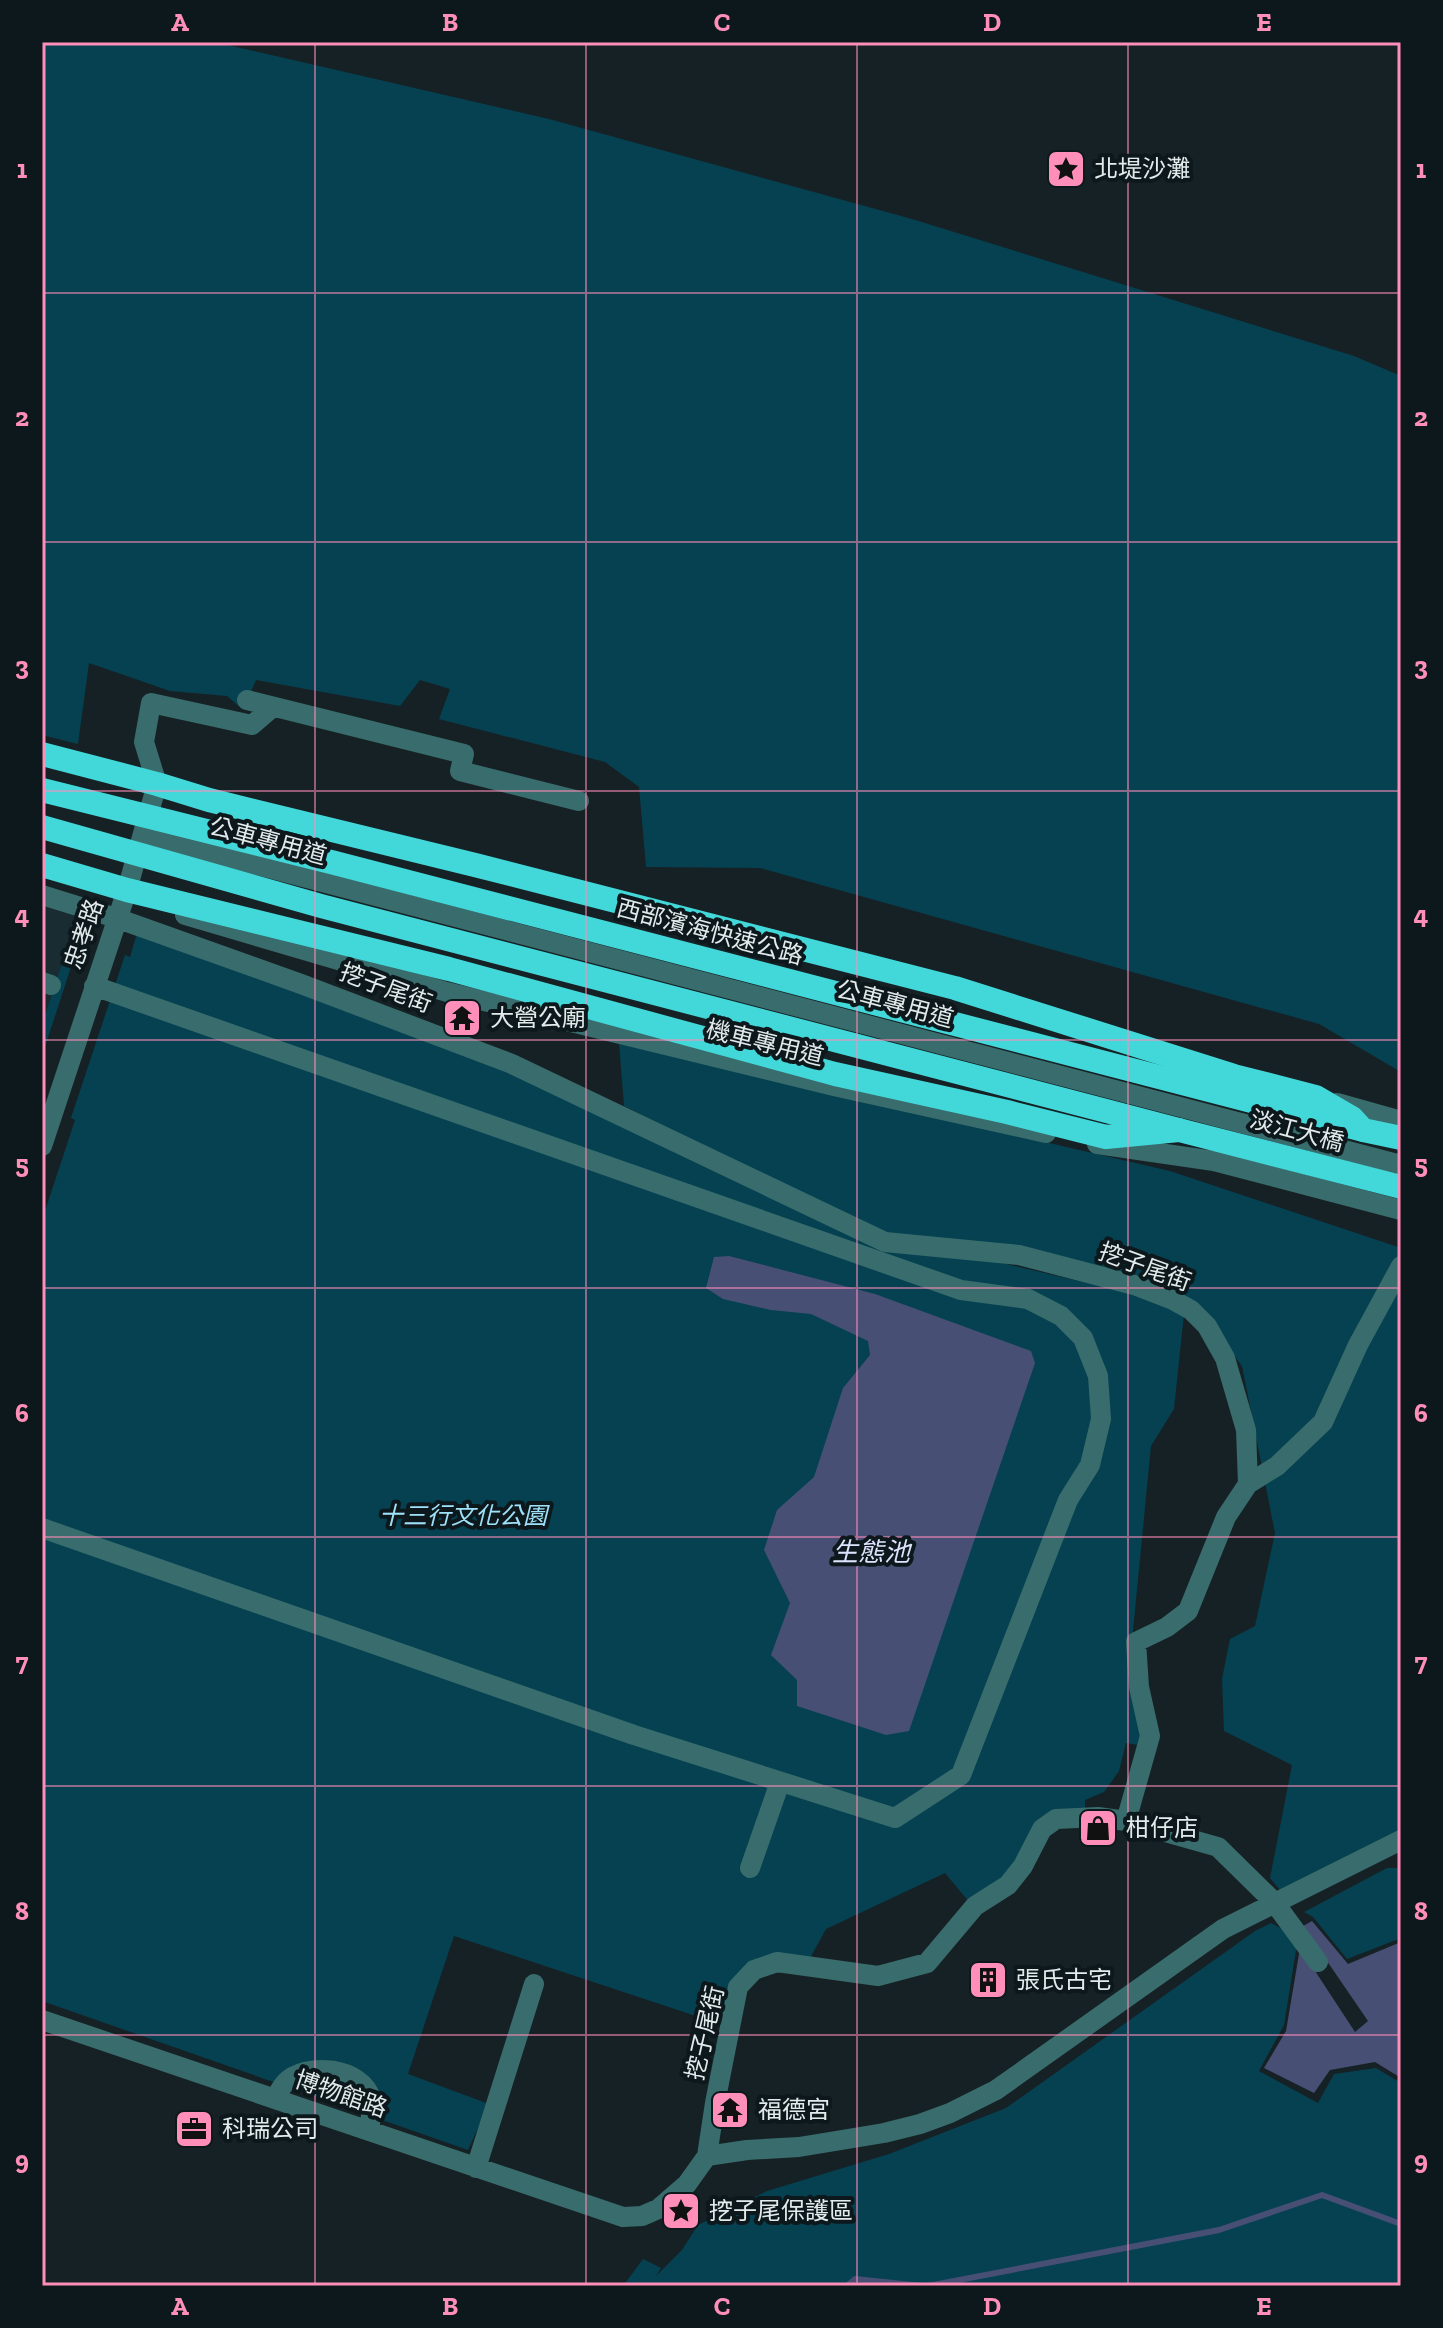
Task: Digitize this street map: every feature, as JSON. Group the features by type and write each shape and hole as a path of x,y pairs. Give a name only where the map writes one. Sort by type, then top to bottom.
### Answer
{"highway":[{"path":"42,754 209,800 474,860 984,997 1234,1076 1316,1097 1352,1118 1363,1130"},
{"name":"西部濱海快速公路","path":"42,790 1363,1130"},
{"path":"42,827 321,906 1179,1130"},
{"path":"42,865 448,980 835,1074 1106,1137 1179,1130"},
{"name":"淡江大橋","path":"1179,1130 1401,1187"},
{"name":"淡江大橋","path":"1363,1130 1401,1138"}],"street":[{"path":"247,700 464,754 460,771 579,801"},
{"path":"157,784 144,742 151,703 252,725 273,707"},
{"name":"忠孝路","path":"42,1146 127,890 157,784"},
{"name":"公車專用道","path":"143,835 1401,1165"},
{"path":"474,860 642,895 868,954 1235,1073 1401,1121"},
{"name":"挖子尾街","path":"42,895 315,989 512,1064 885,1242 1019,1255 1110,1278 1173,1300 1191,1310 1207,1326 1225,1358 1246,1430 1248,1484"},
{"name":"機車專用道","path":"448,980 834,1086 1098,1144 1214,1161 1401,1210"},
{"path":"42,1528 634,1735 895,1818 961,1775 1068,1500 1090,1465 1101,1419 1098,1376 1083,1338 1061,1316 1028,1299 961,1290 94,986"},
{"path":"1318,1962 1274,1902 1218,1847 1126,1821 1150,1736 1139,1687 1136,1642 1167,1627 1188,1611 1226,1517 1248,1484 1277,1466 1323,1422 1358,1345 1401,1266"},
{"path":"750,1868 780,1782"},
{"name":"挖子尾街","path":"623,2217 642,2216 658,2209 687,2184 707,2156 738,1987 754,1970 777,1962 878,1976 927,1963 975,1906 1008,1885 1023,1866 1042,1829 1056,1819 1098,1817 1126,1821"},
{"path":"707,2156 799,2147 884,2133 950,2113 996,2090 1223,1929 1401,1840"},
{"path":"476,2168 534,1984"},
{"name":"博物館路","path":"42,2020 623,2217"},
{"path":"275,2099 286,2081 307,2072 335,2070 358,2080 371,2099 369,2131"}],"shaded area":[{"path":"42,904 78,915 42,1024"}],"green space":[{"path":"42,42 215,42 549,119 912,219 1354,356 1401,376 1401,1072 1319,1024 760,868 646,867 639,787 605,762 439,719 450,689 420,680 400,706 256,680 243,710 227,696 170,691 89,663 78,744 42,735"},
{"path":"78,915 87,918 42,1056 42,1024"},
{"name":"十三行文化公園","path":"137,933 470,1054 882,1247 1002,1263 1130,1293 1184,1314 1174,1409 1151,1446 1132,1641 1144,1746 1126,1743 1119,1771 1104,1792 1085,1800 1085,1812 1056,1813 1007,1879 970,1903 945,1873 826,1929 809,1960 753,1963 726,2026 454,1936 408,2074 489,2104 468,2150 42,2001 42,1220 75,1120 71,1118 125,955 130,957"},
{"path":"618,1030 842,1095 1170,1171 1401,1248 1401,1833 1280,1890 1270,1878 1292,1765 1224,1731 1222,1679 1230,1639 1255,1626 1275,1533 1242,1366 1195,1305 889,1234 825,1208 624,1106"},
{"path":"1387,1868 1401,1868 1401,1938 1347,1959 1313,1917 1304,1912"},
{"path":"1271,1923 1288,1932 1297,1944 1284,2025 1259,2071 1318,2103 1334,2074 1376,2068 1401,2083 1401,2286 623,2286 643,2259 661,2268 656,2276 682,2250 698,2225 767,2191 889,2154 1006,2108 1255,1931"}],"water":[{"name":"生態池","path":"729,1256 875,1294 1031,1351 1035,1363 909,1731 886,1735 797,1706 797,1680 771,1655 790,1603 764,1550 777,1510 814,1477 843,1388 870,1355 868,1341 811,1314 771,1310 723,1299 706,1288 714,1257"},
{"path":"1312,1921 1348,1964 1401,1942 1401,2078 1375,2062 1330,2070 1314,2093 1264,2068 1286,2031 1300,1948 1355,2032 1368,2021 1303,1926"}],"waterway":[{"path":"928,2286 1219,2230 1322,2195 1401,2224"},
{"path":"847,2286 855,2279 922,2286"}],"place":[{"name":"北堤沙灘","path":"1066,169"},
{"name":"大營公廟","path":"462,1018"},
{"name":"柑仔店","path":"1098,1828"},
{"name":"張氏古宅","path":"988,1980"},
{"name":"福德宮","path":"730,2110"},
{"name":"科瑞公司","path":"194,2129"},
{"name":"挖子尾保護區","path":"681,2211"}]}
